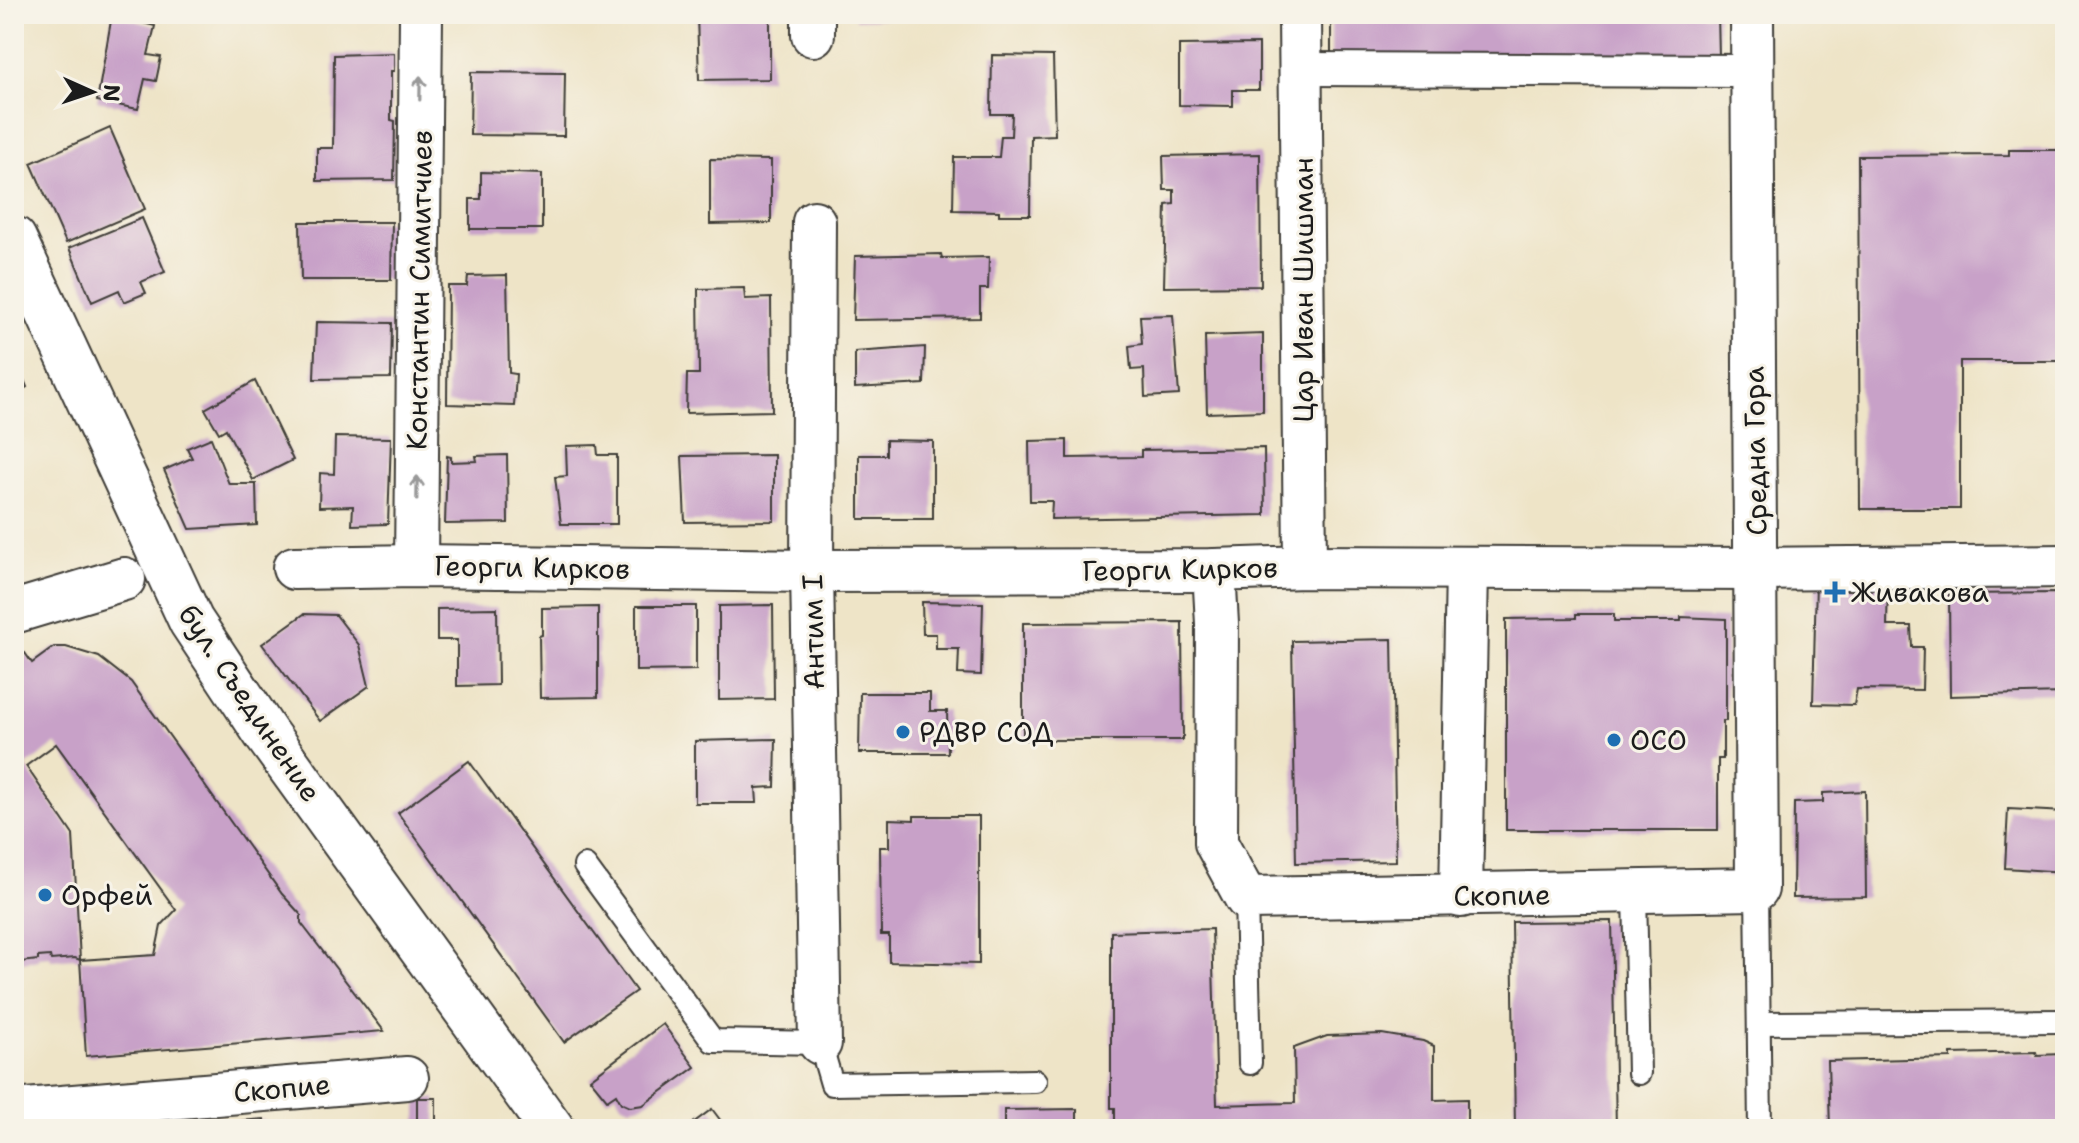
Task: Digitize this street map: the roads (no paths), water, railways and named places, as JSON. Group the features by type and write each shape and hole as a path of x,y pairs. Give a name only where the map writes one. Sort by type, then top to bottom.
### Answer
{"main road":[{"name":"бул. Съединение","path":"14,239 191,621 266,734 552,1129"}],"street":[{"name":"Константин Симитчиев","path":"416,566 421,14"},
{"name":"Цар Иван Шишман","path":"1300,14 1305,567"},
{"name":"Средна Гора","path":"1752,14 1757,889"},
{"path":"1302,69 1751,71"},
{"name":"Антим I","path":"814,222 812,571 820,1043"},
{"name":"Георги Кирков","path":"294,568 416,566 812,571 2065,566"},
{"path":"1461,896 1467,569"},
{"path":"1214,570 1217,624 1216,843 1246,898"},
{"path":"14,612 124,579"},
{"name":"Скопие","path":"1246,898 1757,889"},
{"name":"Скопие","path":"14,1111 407,1078"}],"lane":[{"path":"585,866 713,1041 820,1043 832,1084 1035,1081"},
{"path":"1757,889 1760,1129"},
{"path":"1635,893 1639,1073"},
{"path":"1246,898 1250,1063"},
{"path":"1759,1023 2065,1021"}],"place":[{"name":"Живакова","path":"1835,592"},
{"name":"РДВР СОД","path":"903,732"},
{"name":"ОСО","path":"1614,740"},
{"name":"Орфей","path":"45,895"}]}
